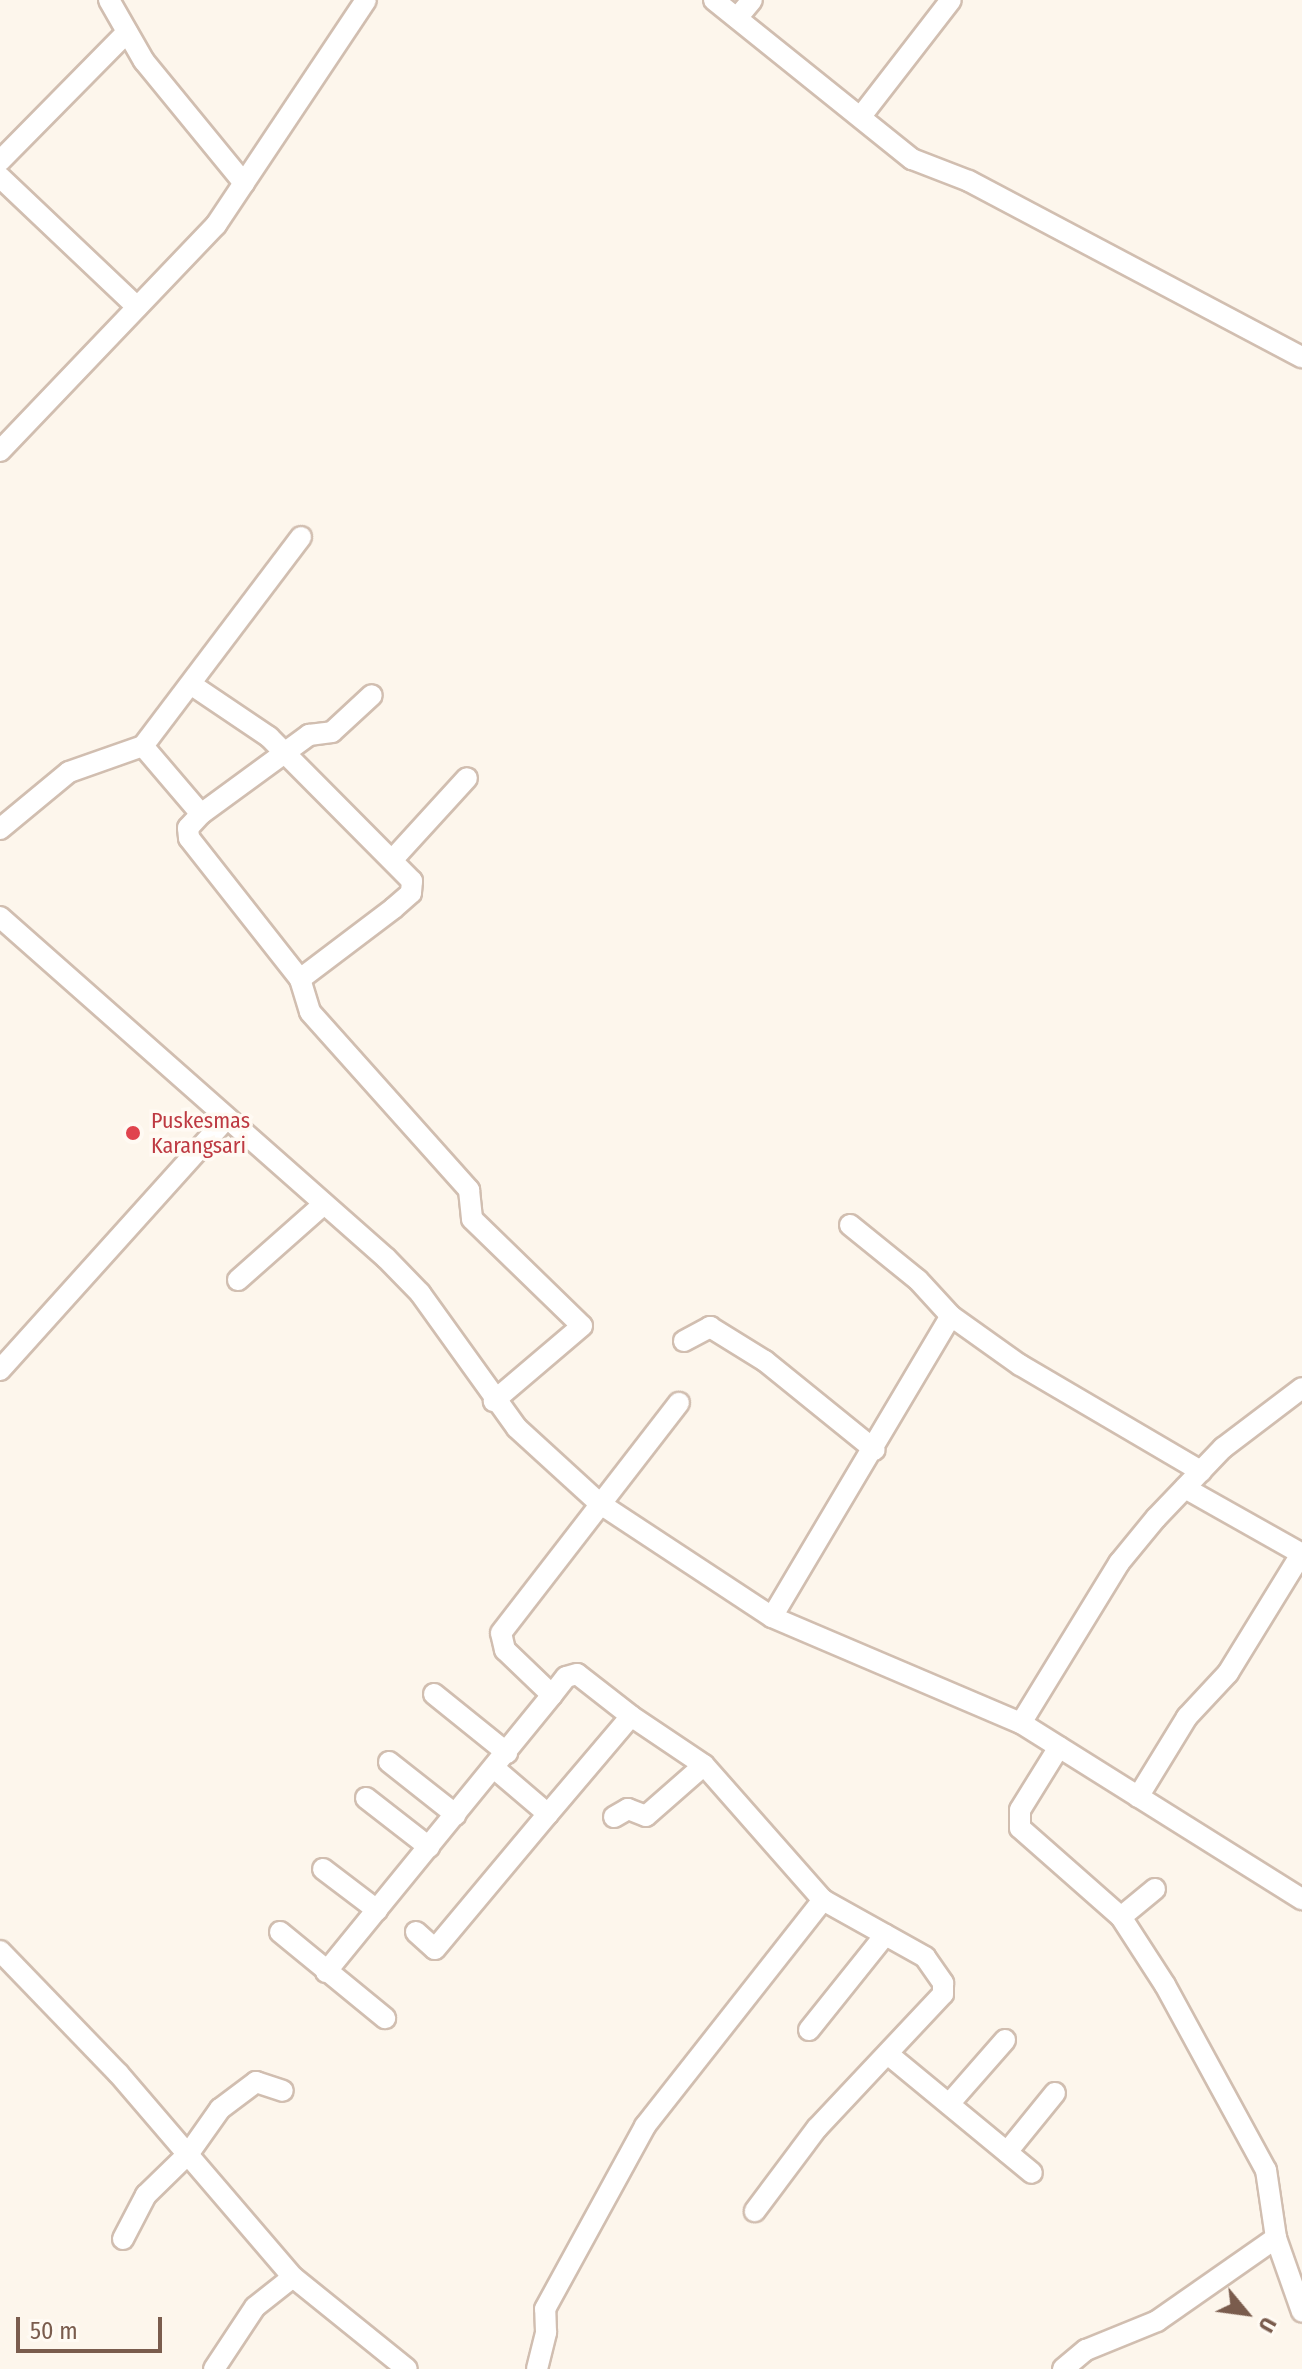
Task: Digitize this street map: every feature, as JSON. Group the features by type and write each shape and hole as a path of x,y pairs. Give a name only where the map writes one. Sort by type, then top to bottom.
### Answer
{"street":[{"path":"109,0 144,61 244,183"},
{"path":"0,451 216,225 366,0"},
{"path":"714,0 862,115 912,159 969,181 1302,357"},
{"path":"737,18 752,0"},
{"path":"862,115 951,0"},
{"path":"0,161 127,32"},
{"path":"0,177 137,307"},
{"path":"0,829 69,772 143,746 301,537"},
{"path":"192,685 286,752 394,858 412,881 411,893 300,979"},
{"path":"372,695 332,732 309,735 201,814 188,828 189,838 300,979 310,1012 469,1190 472,1219 582,1326 494,1401"},
{"path":"143,746 201,814"},
{"path":"394,858 467,778"},
{"path":"0,917 420,1293 494,1401 517,1428 599,1503 772,1617 1021,1723 1302,1899"},
{"path":"0,1370 226,1119"},
{"path":"238,1280 324,1204"},
{"path":"850,1225 918,1280 951,1316 1020,1365 1201,1471"},
{"path":"772,1617 875,1450 951,1316"},
{"path":"684,1341 710,1327 765,1361 875,1450"},
{"path":"1021,1723 1119,1563 1201,1471 1302,1388"},
{"path":"552,1695 505,1650 501,1633 679,1403"},
{"path":"1138,1797 1187,1717 1228,1673 1301,1555 1185,1488"},
{"path":"326,1972 566,1677 577,1674 631,1716 704,1765 823,1900 925,1957 943,1983 943,1994 889,2055 817,2128 755,2211"},
{"path":"434,1694 548,1814"},
{"path":"416,1932 435,1949 631,1716"},
{"path":"1059,1747 1020,1810 1020,1828 1121,1917 1165,1985 1266,2170 1276,2238 1302,2312"},
{"path":"389,1762 456,1815"},
{"path":"614,1817 628,1809 646,1816 704,1765"},
{"path":"366,1798 429,1847"},
{"path":"323,1869 377,1910"},
{"path":"1121,1917 1155,1889"},
{"path":"537,2369 546,2332 545,2309 645,2126 823,1900"},
{"path":"280,1932 385,2018"},
{"path":"809,2030 885,1935"},
{"path":"0,1951 189,2153 293,2277 407,2369"},
{"path":"949,2104 1005,2040"},
{"path":"889,2055 1032,2173"},
{"path":"123,2239 161,2175 189,2153 220,2109 256,2082 283,2091"},
{"path":"1007,2152 1055,2093"},
{"path":"1063,2369 1086,2350 1157,2321 1276,2238"},
{"path":"214,2369 255,2307 293,2277"}],"place":[{"name":"Puskesmas Karangsari","path":"133,1133"}]}
